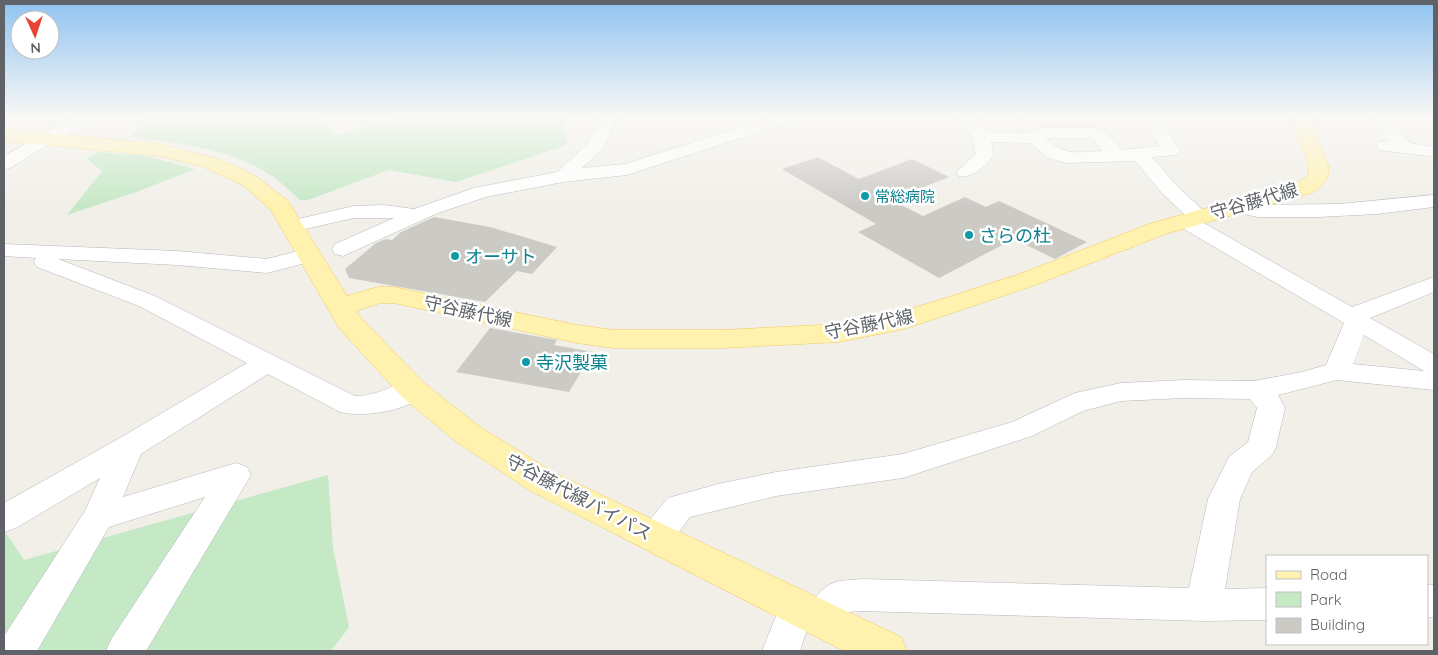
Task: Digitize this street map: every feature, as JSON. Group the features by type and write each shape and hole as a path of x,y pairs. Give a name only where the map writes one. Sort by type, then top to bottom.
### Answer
{"main road":[{"name":"守谷藤代線バイパス","path":"135,148 160,150 208,162 232,171 264,192 280,206 349,322 413,390 470,435 541,481 886,651"},
{"name":"守谷藤代線","path":"340,307 378,294 394,295 577,334 637,340 724,339 839,333 894,323 939,309 1029,280 1158,229 1304,188 1316,180 1319,172 1317,158 1312,148"}],"street":[{"path":"4,164 33,148"},
{"path":"563,176 594,148"},
{"path":"343,249 417,216 481,192 563,176 627,169 694,148"},
{"path":"965,172 985,156 983,148"},
{"path":"1046,148 1054,154 1066,158 1140,155 1143,152 1172,151 1171,148"},
{"path":"1110,148 1118,157"},
{"path":"1400,148 1429,151"},
{"path":"1140,155 1191,219 1434,369"},
{"path":"1235,207 1246,210 1309,212 1383,208 1434,202"},
{"path":"292,226 362,210 387,210 417,216"},
{"path":"4,250 177,258 267,266 309,254"},
{"path":"53,252 44,260 45,262 147,301 350,405 364,407 382,404 413,390"},
{"path":"1337,371 1354,319 1434,284"},
{"path":"4,519 129,447 266,362"},
{"path":"655,538 679,507 718,496 776,484 903,466 1022,429 1076,403 1121,392 1257,390 1302,381 1337,371 1434,369"},
{"path":"1204,605 1224,499 1240,465 1261,447 1268,422 1271,408 1268,401 1257,390"},
{"path":"16,651 98,518 129,447"},
{"path":"98,518 236,474 124,651"},
{"path":"781,651 809,613 838,597 861,595 1204,605 1266,604"}],"green space":[{"path":"200,148 559,148 456,182 389,170 308,200 300,200 269,174 249,163"},
{"path":"98,152 146,156 195,169 139,191 67,215 102,171 86,158"},
{"path":"328,475 333,548 349,627 331,651 4,651 4,530 24,560"}],"building":[{"name":"さらの杜","path":"818,157 859,179 912,159 949,177 891,200 923,216 965,197 986,207 999,201 1087,242 1055,259 1014,239 939,278 858,232 876,224 782,169"},
{"name":"オーサト","path":"434,217 490,227 557,247 532,274 517,271 485,302 349,278 345,269 376,243 386,239 392,240 401,232"},
{"name":"寺沢製菓","path":"490,328 557,340 554,345 593,352 569,392 456,372"}],"place":[{"name":"常総病院","path":"865,196"},
{"name":"さらの杜","path":"969,235"},
{"name":"オーサト","path":"455,256"},
{"name":"寺沢製菓","path":"526,362"}]}
